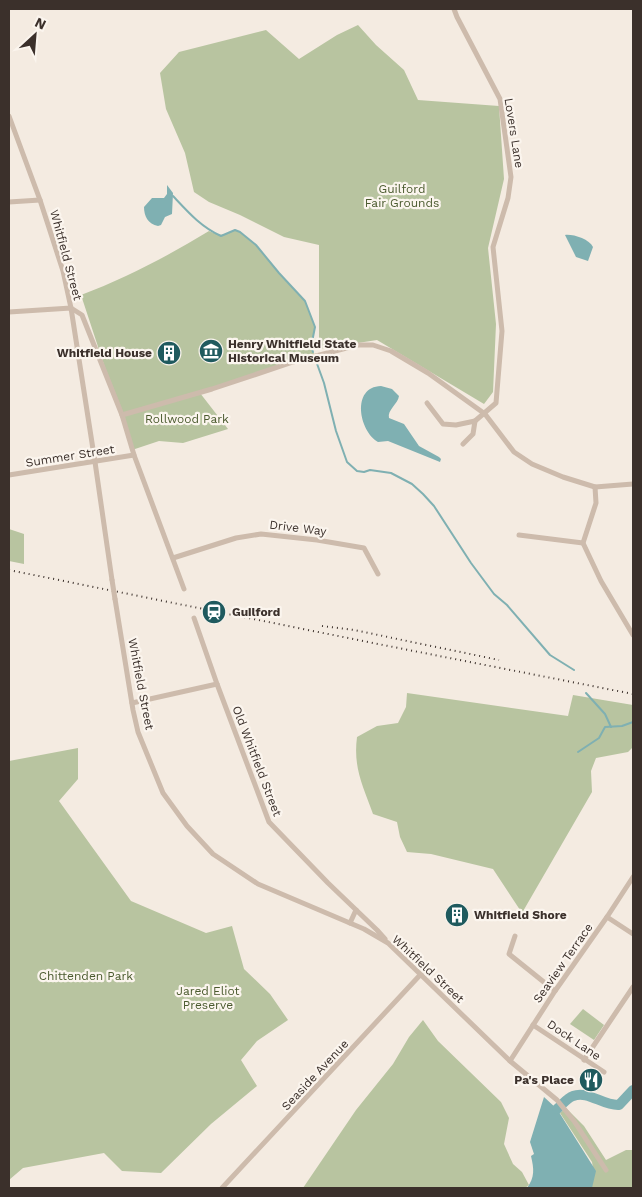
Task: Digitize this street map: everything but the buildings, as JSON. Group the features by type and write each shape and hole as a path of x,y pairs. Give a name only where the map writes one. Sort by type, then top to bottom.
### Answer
{"street":[{"name":"Lovers Lane","path":"454,9 500,99 511,177 508,198 494,247 502,331 496,403 485,414"},
{"name":"Whitfield Street","path":"9,116 40,200 63,271 132,703 143,746 163,794 200,840 214,854 258,884 364,929 388,943 510,1060 557,1100 585,1136 606,1170"},
{"path":"9,202 40,200"},
{"path":"9,312 70,308 82,315 122,414 134,455 184,589"},
{"path":"122,414 210,390 293,362 358,345 374,345 391,351 428,373 485,414 514,452 532,464 595,486 633,484"},
{"path":"427,403 443,424 456,425 475,421 485,414"},
{"path":"463,444 473,434 475,421"},
{"name":"Summer Street","path":"9,475 134,455"},
{"path":"595,486 596,503 584,544 601,581 633,635"},
{"name":"Drive Way","path":"173,558 236,538 270,534 364,548 378,574"},
{"path":"519,535 584,544"},
{"name":"Old Whitfield Street","path":"194,618 269,822 388,943"},
{"path":"132,703 217,684"},
{"name":"Seaview Terrace","path":"510,1060 555,991 608,917 633,877"},
{"path":"350,923 356,910"},
{"path":"608,917 633,934"},
{"path":"515,936 509,954 555,991"},
{"name":"Seaside Avenue","path":"222,1188 421,974"},
{"path":"584,1060 633,987"},
{"name":"Dock Lane","path":"533,1025 604,1072"}],"green space":[{"name":"Guilford Fair Grounds","path":"358,25 376,45 404,70 418,100 499,106 504,179 488,248 496,324 493,392 484,404 377,340 319,349 319,245 284,237 209,202 194,192 185,153 166,109 160,73 179,52 266,30 299,59 337,35"},
{"name":"Rollwood Park","path":"235,230 256,245 305,301 315,327 311,347 315,356 200,393 228,429 183,443 159,441 132,450 81,295 147,266 209,231 222,235"},
{"path":"9,529 24,534 24,564 9,561"},
{"path":"407,693 568,716 573,695 633,705 633,747 628,752 596,758 591,771 592,792 522,913 493,869 431,854 407,852 400,837 397,822 373,814 362,786 358,768 356,758 357,737 377,726 398,723 406,707"},
{"path":"78,748 78,779 59,801 131,901 206,933 232,926 244,969 270,994 288,1020 257,1041 241,1060 257,1086 211,1124 161,1173 122,1171 104,1153 23,1168 9,1180 9,761"},
{"path":"583,1009 604,1025 594,1040 570,1024"},
{"path":"423,1020 438,1041 501,1102 509,1118 504,1144 513,1164 522,1172 529,1185 525,1188 303,1188 356,1110 393,1064 409,1037"},
{"path":"566,1108 584,1126 606,1160 626,1150 633,1150 633,1188 589,1188 593,1168 592,1162 560,1113"}],"water":[{"path":"167,185 173,193 172,214 165,217 161,225 158,226 147,219 144,207 152,198 164,198 167,194"},
{"path":"565,235 572,235 591,244 593,247 588,261 576,257"},
{"path":"381,386 392,389 399,396 390,412 389,418 404,424 419,446 439,457 441,459 440,462 388,441 378,442 371,436 363,420 362,401 365,394 371,388"},
{"path":"544,1097 557,1109 596,1171 592,1188 527,1188 533,1173 531,1156 534,1154 530,1142"}],"waterway":[{"path":"173,196 195,219 207,228 221,236 235,230 256,245 305,301 315,327 311,347 313,352"},
{"path":"316,361 347,462 357,471 364,472 370,470 391,473 412,484 423,494 434,506 471,563 494,594 507,605 550,655 574,670"},
{"path":"586,693 605,714 611,727"},
{"path":"578,752 599,738 605,727 622,726 633,722"},
{"path":"557,1109 569,1098 579,1095 590,1096 613,1105 619,1105 633,1090"}],"railway":[{"path":"9,570 633,694"},
{"path":"322,626 354,630 499,660"}],"place":[{"name":"Henry Whitfield State Historical Museum","path":"211,351"},
{"name":"Whitfield House","path":"169,353"},
{"name":"Guilford","path":"214,612"},
{"name":"Whitfield Shore","path":"457,915"},
{"name":"Pa's Place","path":"591,1080"}],"park label":[{"name":"Chittenden Park","path":"86,976"},
{"name":"Jared Eliot Preserve","path":"208,998"}]}
